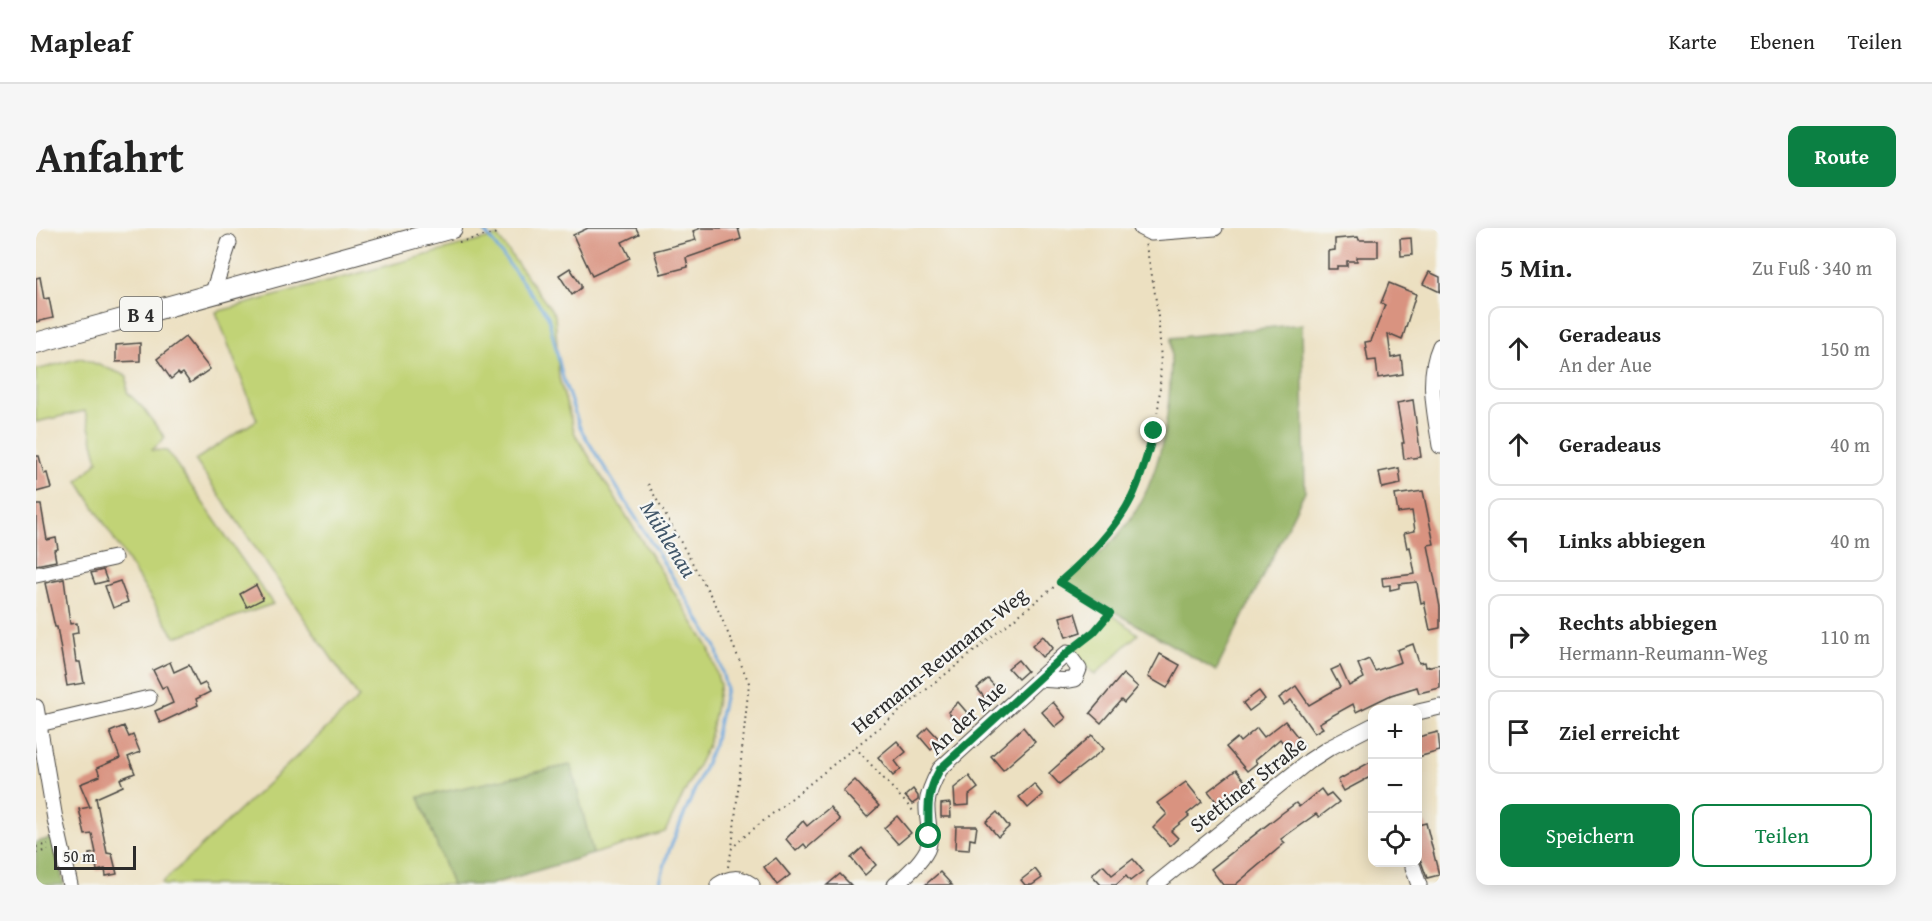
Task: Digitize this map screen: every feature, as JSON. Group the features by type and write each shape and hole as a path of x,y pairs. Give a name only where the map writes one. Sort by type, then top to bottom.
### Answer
{"main road":[{"name":"B 4","path":"36,343 452,228"}],"street":[{"path":"1142,229 1151,233 1215,228"},
{"path":"212,295 229,243"},
{"path":"1440,346 1435,357 1431,387 1440,446"},
{"path":"36,575 114,558"},
{"name":"An der Aue","path":"896,885 927,850 929,824 927,804 932,784 940,769 1067,653 1078,669 1075,679 1064,682 1052,678 1038,680"},
{"path":"39,724 149,698"},
{"path":"36,707 55,819 70,885"},
{"path":"1422,711 1440,707"},
{"name":"Stettiner Straße","path":"1155,885 1309,761 1368,728"},
{"path":"1413,867 1419,885"},
{"path":"722,882 738,878 752,885"}],"path":[{"name":"Hermann-Reumann-Weg","path":"732,848 1060,582 1090,554 1114,526 1132,497 1154,431 1161,370 1155,284 1142,229"},
{"path":"477,238 497,233"},
{"path":"648,484 716,605 749,683 732,848 722,882"},
{"path":"1060,582 1110,613 1094,632 1067,653"},
{"path":"855,747 919,817 929,824"}],"green space":[{"path":"497,236 555,315 559,378 575,434 709,648 720,685 708,745 665,832 593,854 571,765 419,797 452,885 163,885 162,883 359,698 195,460 257,420 216,312"},
{"path":"1302,324 1305,491 1216,671 1065,583 1119,534 1147,490 1163,441 1170,389 1171,338"},
{"path":"81,358 127,376 127,392 143,408 165,438 152,450 167,451 273,604 175,637 78,481 98,461 85,411 36,422 36,370"},
{"path":"1113,615 1138,634 1095,675 1073,652"},
{"path":"571,765 593,854 489,885 452,885 419,797"},
{"path":"53,838 64,885 36,885 36,842"}],"building":[{"path":"588,228 636,228 639,234 622,242 630,258 592,276 573,235"},
{"path":"701,228 738,228 741,239 686,258 688,267 661,274 654,251 696,240 693,231"},
{"path":"1358,237 1359,240 1378,240 1378,257 1357,257 1357,261 1347,261 1347,266 1328,269 1328,251 1335,250 1335,239"},
{"path":"1411,238 1412,255 1401,256 1400,239"},
{"path":"570,268 581,285 581,288 572,295 559,275"},
{"path":"1429,272 1440,277 1440,292 1423,284"},
{"path":"40,277 44,299 49,298 53,318 36,322 36,278"},
{"path":"1389,283 1416,294 1402,340 1388,334 1391,358 1401,356 1403,374 1378,378 1376,360 1368,361 1365,342 1371,341 1385,305 1381,303"},
{"path":"185,337 210,369 190,383 183,373 180,375 178,373 171,379 157,359"},
{"path":"140,343 140,361 116,362 116,345"},
{"path":"1413,400 1421,457 1404,459 1402,443 1404,443 1397,403"},
{"path":"36,456 39,456 44,474 47,473 51,488 36,492"},
{"path":"1399,468 1401,484 1382,488 1379,472"},
{"path":"1423,491 1434,544 1428,545 1440,607 1440,628 1430,630 1417,582 1399,584 1399,588 1390,590 1390,585 1383,586 1382,578 1415,574 1410,547 1407,548 1404,533 1415,531 1412,511 1398,513 1395,495"},
{"path":"36,505 41,505 47,540 56,538 58,549 54,550 56,561 36,565"},
{"path":"103,570 107,581 95,584 91,573"},
{"path":"64,579 70,624 77,623 78,633 72,634 76,662 80,662 84,683 67,686 57,627 55,627 45,583"},
{"path":"120,581 128,602 113,608 105,586"},
{"path":"256,585 263,599 247,607 240,594"},
{"path":"1075,613 1081,632 1066,637 1060,617"},
{"path":"1043,636 1053,648 1042,657 1032,646"},
{"path":"1413,644 1419,663 1425,662 1426,667 1440,664 1440,688 1419,693 1417,687 1391,695 1356,712 1353,704 1319,723 1323,728 1314,733 1291,700 1284,705 1279,698 1296,686 1309,705 1340,687 1331,670 1340,666 1349,686 1364,678 1358,664 1369,659 1375,671 1401,662 1397,650"},
{"path":"1160,654 1180,665 1167,688 1148,677"},
{"path":"1018,660 1027,671 1018,679 1008,668"},
{"path":"170,662 174,672 189,665 199,686 205,683 210,692 196,699 198,705 160,723 155,711 173,703 166,686 162,688 153,670"},
{"path":"1123,674 1138,687 1124,703 1121,700 1101,723 1090,713"},
{"path":"988,679 999,691 987,701 977,688"},
{"path":"1259,691 1265,699 1249,711 1243,703"},
{"path":"958,702 970,716 960,725 948,712"},
{"path":"1053,702 1066,718 1055,727 1042,712"},
{"path":"1285,721 1304,745 1299,745 1290,752 1280,739 1255,760 1257,763 1247,771 1226,747 1237,738 1240,742 1257,728 1264,737"},
{"path":"124,726 129,737 133,735 140,752 128,757 135,773 120,779 123,786 96,798 107,853 112,854 117,874 106,876 105,869 97,871 96,863 91,864 89,854 96,853 92,834 85,835 79,809 90,807 80,784 100,776 97,768 120,758 110,732"},
{"path":"928,727 941,741 931,750 919,736"},
{"path":"1023,727 1035,742 1003,770 991,756"},
{"path":"1438,732 1440,751 1422,756 1422,736"},
{"path":"1092,735 1104,749 1059,784 1049,773"},
{"path":"897,741 906,752 895,761 901,769 893,776 878,757"},
{"path":"1368,763 1368,778 1344,791 1338,780"},
{"path":"1236,770 1248,785 1239,793 1237,790 1219,805 1208,791"},
{"path":"969,776 978,788 969,795 969,805 955,806 954,788"},
{"path":"855,780 879,806 867,817 843,791"},
{"path":"1186,782 1202,802 1171,831 1178,838 1170,846 1153,828 1167,814 1157,803"},
{"path":"1034,784 1043,795 1028,808 1019,797"},
{"path":"913,789 918,800 912,804 905,796"},
{"path":"1321,789 1326,796 1331,793 1339,802 1319,817 1316,814 1281,839 1285,843 1235,885 1223,885 1211,869 1296,803 1299,807"},
{"path":"950,803 951,817 941,817 941,804"},
{"path":"830,807 840,820 807,848 804,844 796,851 786,839 803,821 807,826"},
{"path":"997,812 1009,827 998,837 986,822"},
{"path":"897,816 911,833 898,844 884,828"},
{"path":"1426,823 1439,875 1427,878 1422,864 1422,824"},
{"path":"956,826 977,826 975,840 970,839 969,850 955,849"},
{"path":"862,848 876,865 865,875 851,858"},
{"path":"776,858 790,875 777,885 764,867"},
{"path":"1133,859 1143,871 1130,881 1126,876 1116,885 1101,885 1092,875 1103,865 1112,875"},
{"path":"1035,869 1042,878 1032,885 1025,885 1021,880"},
{"path":"940,872 952,885 925,885"},
{"path":"840,874 851,885 827,885"}],"waterway":[{"name":"Mühlenau","path":"482,228 548,316 563,378 580,428 716,647 726,688 714,744 668,853 659,885"}],"route":[{"path":"929,836 927,804 932,784 940,769 1067,653 1094,632 1110,613 1060,582 1090,554 1114,526 1132,497 1154,431"}]}
